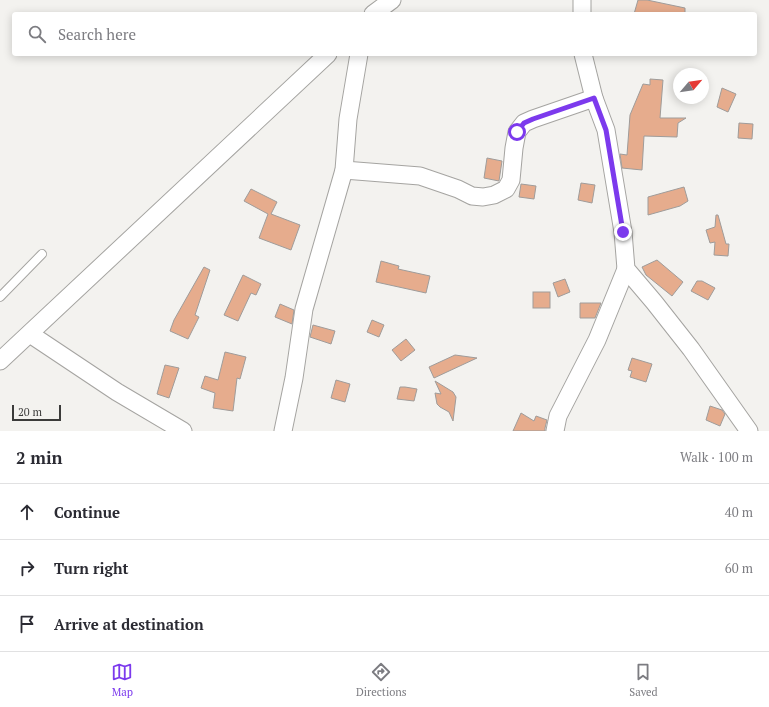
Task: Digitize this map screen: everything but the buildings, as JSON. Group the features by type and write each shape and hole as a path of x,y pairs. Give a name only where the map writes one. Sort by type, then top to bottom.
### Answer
{"street":[{"path":"376,12 392,0"},
{"path":"582,0 582,12"},
{"path":"0,361 326,56"},
{"path":"283,431 294,378 304,309 344,170 348,119 359,56"},
{"path":"555,431 558,416 597,340 626,269 623,232 606,130 594,98 584,56"},
{"path":"344,170 420,176 458,189 472,196 483,197 494,195 506,189 511,180 517,132 524,123 594,98"},
{"path":"626,269 691,349 749,431"},
{"path":"30,334 116,392 183,431"}],"lane":[{"path":"0,297 42,254"}],"route":[{"path":"517,132 524,123 533,119 594,98 606,130 623,232"}]}
